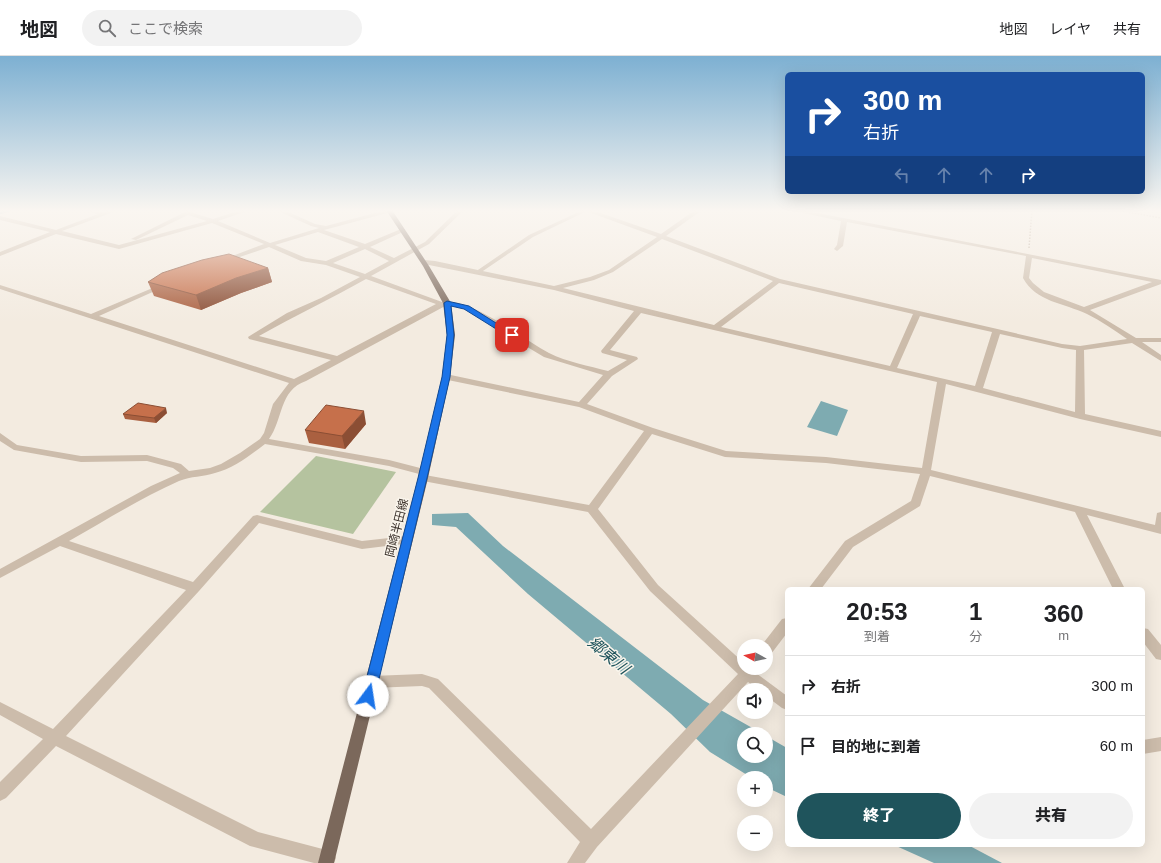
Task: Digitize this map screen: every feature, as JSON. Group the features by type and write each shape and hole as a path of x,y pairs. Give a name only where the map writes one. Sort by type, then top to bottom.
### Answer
{"main road":[{"name":"岡崎半田線","path":"327,861 446,377 451,335 445,303 424,262 414,248"}],"street":[{"path":"0,254 16,248"},
{"path":"219,266 225,264 229,259 261,248"},
{"path":"274,248 289,255 309,261 327,263 445,303 466,307 547,354 563,361 609,374"},
{"path":"327,263 360,248"},
{"path":"368,248 394,260"},
{"path":"338,359 252,337 290,315 324,300 414,248"},
{"path":"555,288 592,279 611,271 644,248"},
{"path":"691,248 778,281 1062,346 1080,348 1134,340 1161,340"},
{"path":"989,248 1160,282"},
{"path":"1029,255 1026,278 1032,288 1042,294 1104,319 1161,359"},
{"path":"424,262 555,288 639,310 942,381 1080,416 1161,434"},
{"path":"715,328 778,281"},
{"path":"91,317 172,282"},
{"path":"1084,310 1160,282"},
{"path":"0,288 294,382"},
{"path":"0,574 155,488 187,474 212,471 225,466 244,455 264,441 269,433 278,404 294,382 303,379 445,303"},
{"path":"581,405 609,374 634,359 605,351 639,310"},
{"path":"892,370 917,313"},
{"path":"978,390 997,330"},
{"path":"1080,348 1080,416"},
{"path":"446,377 581,405 650,430 725,454 826,460 926,472 1160,530 1161,516"},
{"path":"816,587 849,544 916,503 926,472 942,381"},
{"path":"592,509 650,430"},
{"path":"0,436 14,447 81,459 147,458 177,466 187,474"},
{"path":"264,441 388,463 423,475 592,509 654,588 737,660"},
{"path":"1079,510 1118,587"},
{"path":"0,793 54,738 195,588 257,519 362,545 407,540"},
{"path":"58,541 195,588"},
{"path":"773,641 785,626"},
{"path":"1145,635 1161,655"},
{"path":"575,863 591,841 746,675"},
{"path":"754,675 785,702"},
{"path":"372,682 422,680 433,683 591,841"},
{"path":"0,708 54,738 256,840 327,861"},
{"path":"1145,747 1161,744"}],"lane":[{"path":"478,272 514,248"}],"path":[{"path":"1029,248 1029,255"}],"green space":[{"path":"316,456 396,472 353,534 260,512"}],"water":[{"path":"821,401 848,410 837,436 807,427"},
{"name":"郷東川","path":"468,513 503,546 703,700 751,727 737,727 737,763 773,763 773,740 785,747 785,796 773,790 773,771 741,771 710,752 671,714 528,594 456,527 432,525 432,514"},
{"path":"898,847 972,847 1002,863 934,863"}],"building":[{"path":"229,254 268,268 236,278 196,295 148,282 162,273 202,260"},
{"path":"138,403 166,408 154,418 123,414"},
{"path":"326,405 364,411 342,436 305,430"}],"route":[{"path":"368,696 446,377 451,335 447,303 466,307 512,335"}]}
